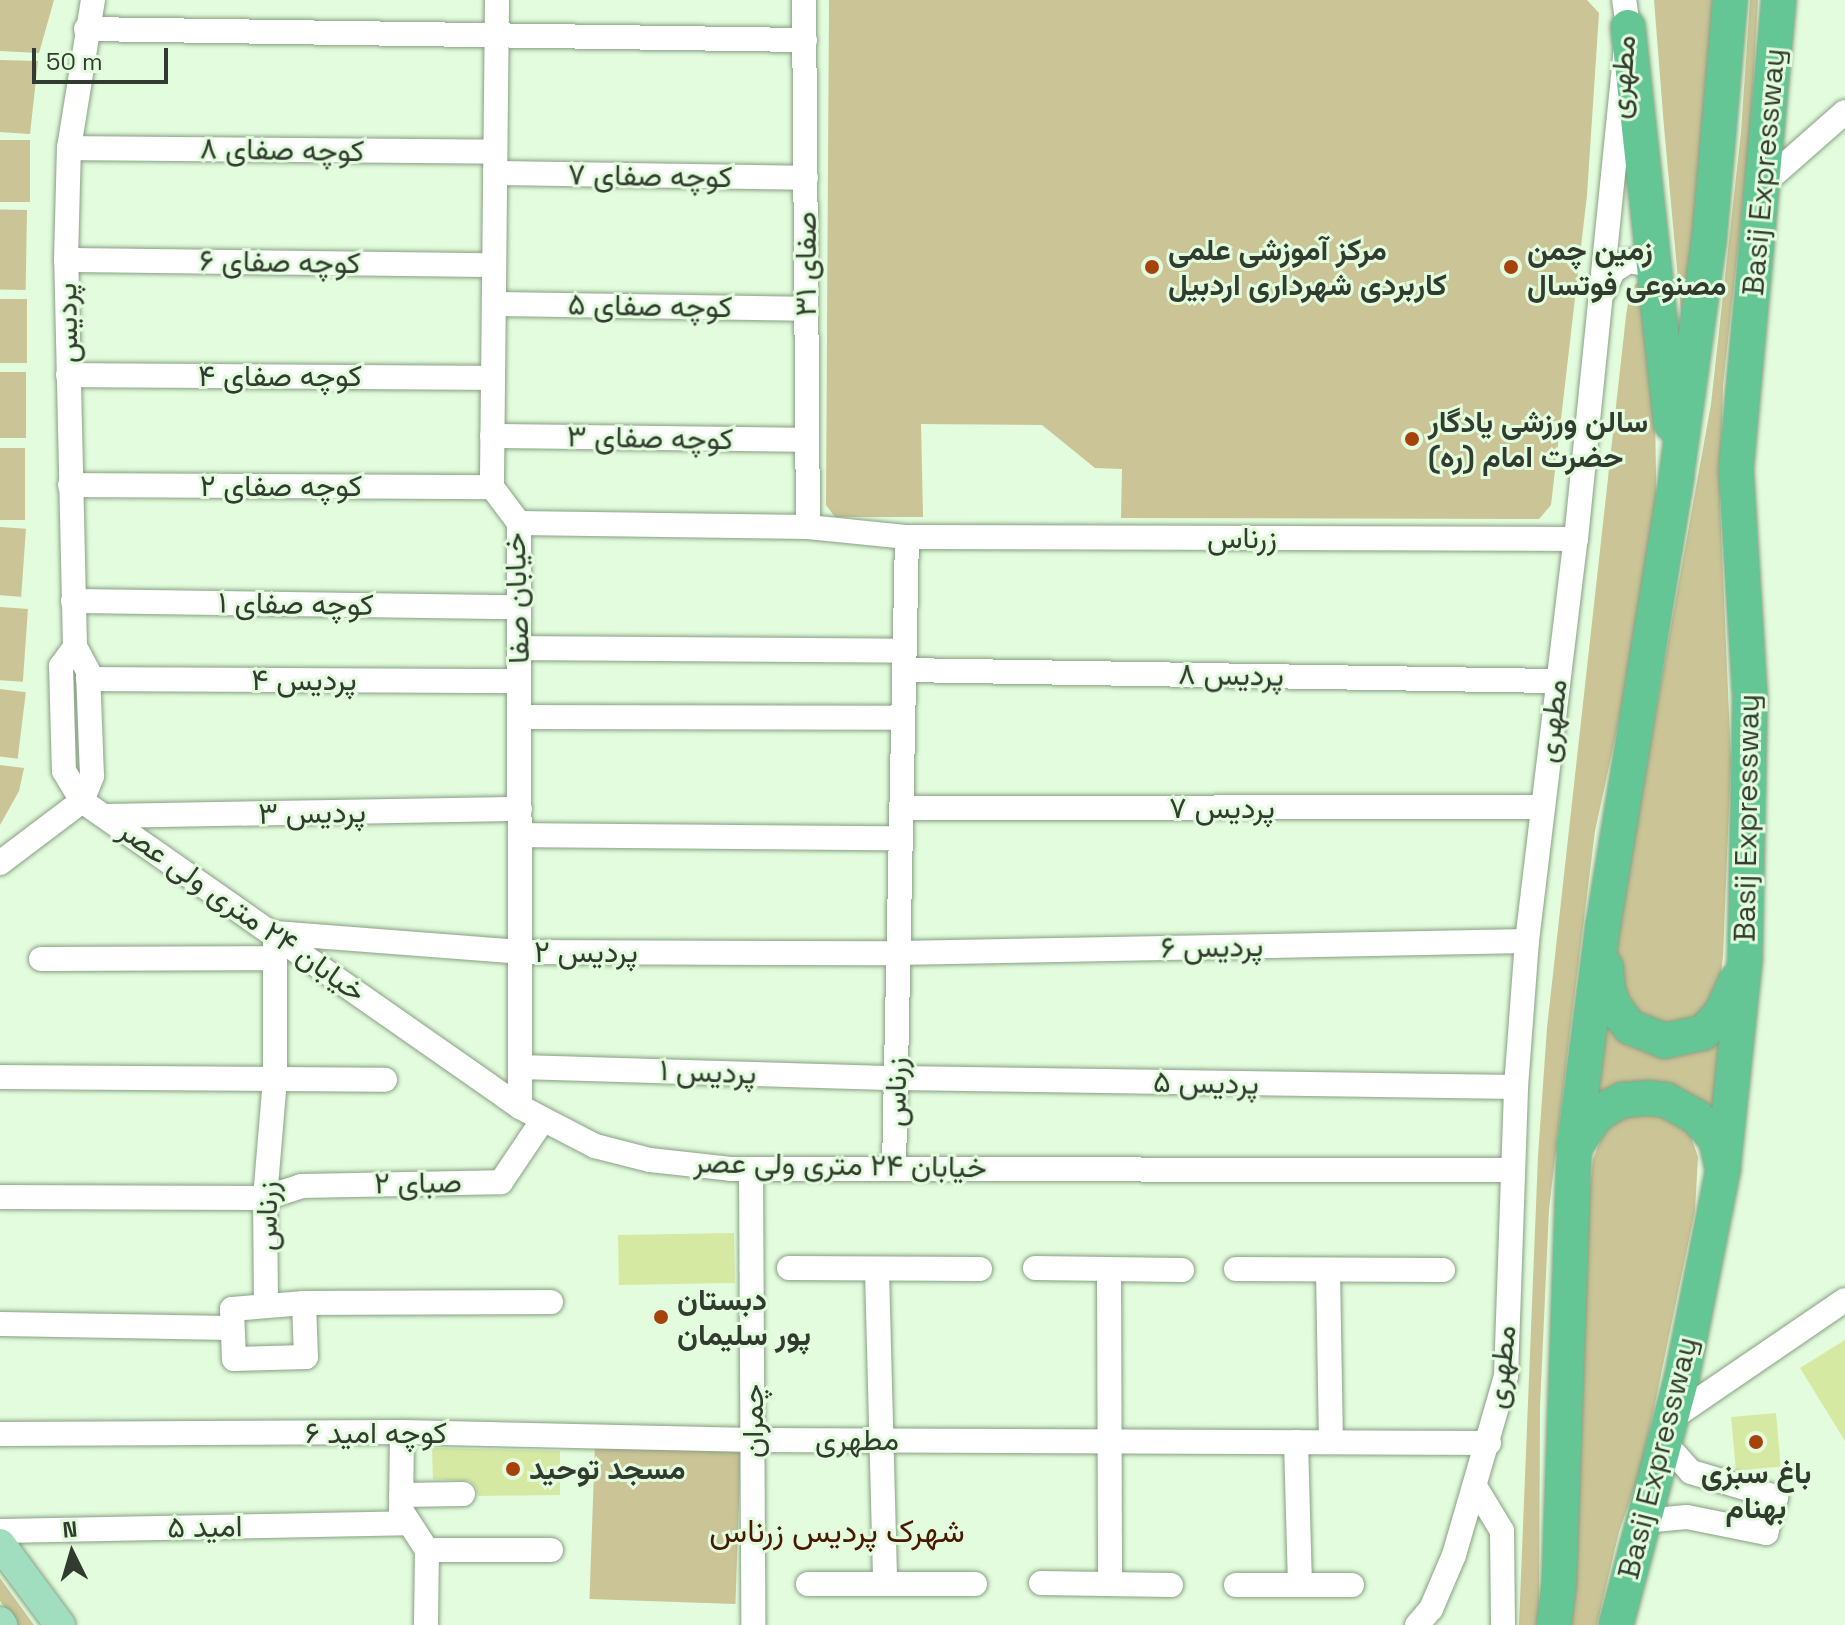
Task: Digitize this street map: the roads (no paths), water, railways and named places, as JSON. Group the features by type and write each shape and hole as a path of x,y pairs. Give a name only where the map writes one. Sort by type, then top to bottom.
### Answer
{"highway":[{"name":"Basij Expressway","path":"1554,1625 1559,1583 1574,1148 1603,926 1676,478 1709,241 1730,0"},
{"name":"Basij Expressway","path":"1616,1625 1669,1431 1723,1169 1745,958 1750,697 1736,470 1779,0"},
{"path":"1626,13 1676,478"},
{"path":"1603,926 1608,991 1615,1008 1630,1027 1664,1041 1683,1040 1711,1026 1730,996 1745,958"},
{"path":"1574,1148 1596,1116 1609,1107 1623,1100 1666,1100 1697,1117 1716,1140 1723,1169"}],"main road":[{"path":"0,1544 60,1625"}],"street":[{"name":"پردیس","path":"82,801 92,776 88,671 75,647 66,260 69,148 93,0"},
{"path":"492,487 497,0"},
{"name":"صفای ۳۱","path":"804,0 808,527"},
{"name":"مطهری","path":"1424,1617 1454,1555 1476,1488 1506,1376 1516,1087 1527,941 1576,539 1626,13"},
{"path":"86,29 805,40"},
{"path":"1763,184 1845,112"},
{"name":"کوچه صفای ۸","path":"69,148 495,163"},
{"name":"کوچه صفای ۷","path":"495,163 806,178"},
{"name":"کوچه صفای ۶","path":"66,260 494,265"},
{"path":"1600,301 1620,264 1638,261 1650,268 1655,278"},
{"name":"کوچه صفای ۵","path":"494,304 806,309"},
{"name":"کوچه صفای ۴","path":"68,375 493,378"},
{"name":"کوچه صفای ۳","path":"492,436 807,440"},
{"name":"کوچه صفای ۲","path":"70,485 492,487"},
{"name":"خیابان صفا","path":"492,487 519,523 520,1107"},
{"name":"زرناس","path":"519,523 808,527 907,537 1576,539"},
{"name":"زرناس","path":"894,1167 907,537"},
{"name":"کوچه صفای ۱","path":"73,601 519,607"},
{"name":"پردیس","path":"75,647 61,666 64,771 82,801"},
{"name":"پردیس ۸","path":"519,648 1557,681"},
{"name":"پردیس ۴","path":"88,679 519,681"},
{"path":"519,717 903,718"},
{"path":"0,863 82,801"},
{"name":"خیابان ۲۴ متری ولی عصر","path":"82,801 275,945 542,1121 595,1146 650,1160 751,1169 1513,1170"},
{"name":"پردیس ۷","path":"902,808 1541,807"},
{"name":"پردیس ۳","path":"105,816 520,809"},
{"path":"520,835 901,838"},
{"name":"پردیس ۶","path":"898,953 1527,941"},
{"name":"زرناس","path":"266,1306 265,1198 275,1078 275,945"},
{"name":"پردیس ۲","path":"41,959 275,945 520,952 898,953"},
{"name":"پردیس ۱","path":"520,1067 896,1078"},
{"path":"0,1077 385,1080"},
{"name":"پردیس ۵","path":"896,1078 1516,1087"},
{"name":"صبای ۲","path":"265,1198 301,1186 501,1182 542,1121"},
{"name":"چمران","path":"751,1169 753,1625"},
{"path":"0,1197 265,1198"},
{"path":"789,1268 877,1271 980,1269"},
{"path":"1035,1268 1182,1270"},
{"path":"1236,1269 1443,1270"},
{"path":"1109,1270 1110,1584"},
{"path":"877,1271 885,1584"},
{"path":"1328,1271 1331,1441"},
{"path":"1643,1521 1687,1517 1766,1533 1776,1497 1691,1472 1669,1431 1845,1300"},
{"path":"304,1303 306,1357 234,1359 232,1309 304,1303 551,1302"},
{"path":"0,1324 232,1328"},
{"path":"402,1432 401,1510 427,1550 426,1625"},
{"name":"کوچه امید ۶","path":"0,1434 402,1432 753,1440"},
{"name":"مطهری","path":"753,1440 1489,1443"},
{"path":"1296,1442 1300,1584"},
{"path":"1476,1488 1502,1531 1503,1625"},
{"path":"401,1495 463,1494"},
{"name":"امید ۵","path":"0,1531 409,1523"},
{"path":"427,1550 551,1550"},
{"path":"1041,1583 1171,1585"},
{"path":"808,1584 975,1584"},
{"path":"1236,1585 1352,1585"}],"place":[{"name":"مرکز آموزشی علمی کاربردی شهرداری اردبیل","path":"1152,267"},
{"name":"زمین چمن مصنوعی فوتسال","path":"1511,267"},
{"name":"سالن ورزشی یادگار حضرت امام (ره)","path":"1412,439"},
{"name":"دبستان پور سلیمان","path":"661,1317"},
{"name":"باغ سبزی بهنام","path":"1756,1442"},
{"name":"مسجد توحید","path":"513,1469"}],"district":[{"name":"شهرک پردیس زرناس","path":"837,1531"}]}
